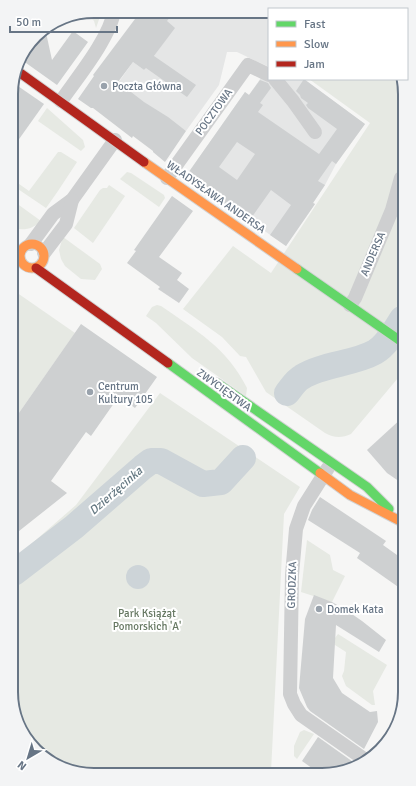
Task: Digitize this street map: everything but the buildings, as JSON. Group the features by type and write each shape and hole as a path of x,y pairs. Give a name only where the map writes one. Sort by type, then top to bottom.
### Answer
{"street":[{"path":"61,102 104,40 113,18"},
{"name":"POCZTOWA","path":"167,178 248,65 268,74"},
{"name":"WŁADYSŁAWA ANDERSA","path":"21,74 167,178 398,339"},
{"path":"276,80 293,100 315,132"},
{"path":"25,243 42,229 53,214 72,200 115,140"},
{"name":"ANDERSA","path":"350,306 355,298 392,210 398,189"},
{"path":"36,268 43,263 44,256 66,224 72,200"},
{"path":"25,243 39,246 44,256 54,266"},
{"name":"ZWYCIĘSTWA","path":"18,253 25,243"},
{"name":"ZWYCIĘSTWA","path":"18,258 27,268 36,268 322,476 350,495 398,520"},
{"name":"ZWYCIĘSTWA","path":"210,377 367,487 398,517"},
{"name":"GRODZKA","path":"332,462 304,506 296,529 290,642 290,694 301,715 361,757"}],"shaded area":[{"path":"162,18 268,18 268,67 237,52 227,52 219,85 186,131 118,83 133,62 144,70 174,28"},
{"path":"265,72 268,80 304,80 365,124 336,164 313,203 315,204 286,246 186,176 245,92 249,95"},
{"path":"138,565 146,569 150,577 146,585 138,589 130,585 126,577 130,569"}],"green space":[{"path":"91,18 100,18 96,28"},
{"path":"310,80 397,80 398,94 398,378 351,434 335,437 325,433 266,392 246,357 240,356 222,337 183,309 233,246 271,273 370,123"},
{"path":"47,108 83,140 85,147 81,151 38,121"},
{"path":"58,152 61,152 77,162 46,208 18,189 18,183 29,191"},
{"path":"127,172 131,173 164,195 165,198 159,207 120,179"},
{"path":"109,185 125,196 93,243 74,228 100,190 107,188"},
{"path":"18,204 41,221 28,229 18,229"},
{"path":"63,237 100,264 102,269 95,280 81,279 65,266 61,259 59,250"},
{"path":"18,293 75,333 18,414"},
{"path":"157,305 161,306 199,332 220,351 239,374 247,388 246,396 192,358 156,323 146,316 152,307"},
{"name":"Park Książąt Pomorskich 'A'","path":"160,393 300,487 284,514 271,768 94,768 65,762 48,752 48,738 34,738 26,726 19,707 18,556 76,505"},
{"path":"307,540 330,555 333,570 345,576 332,602 301,592"},
{"path":"338,634 387,665 373,691 375,705 372,705 346,686 342,676 346,652 335,645 335,638"},
{"path":"304,730 314,734 297,759 294,756 294,746 300,732"}],"waterway":[{"name":"Dzierżęcinka","path":"287,393 297,380 310,373 319,369 358,359 375,352 387,341 398,326"},
{"name":"Dzierżęcinka","path":"18,570 74,527 151,461 161,461 203,484 221,482 243,458"}],"traffic: fast":[{"path":"297,269 398,339"},
{"path":"168,363 320,473"},
{"path":"217,383 367,487 389,509"}],"traffic: slow":[{"path":"144,162 297,269"},
{"path":"27,244 37,244 44,251 44,256 44,261 37,268 27,268 20,261 20,251 27,244"},
{"path":"320,473 350,495 398,520"}],"traffic: jam":[{"path":"21,74 144,162"},
{"path":"36,268 168,363"}],"place":[{"name":"Poczta Główna","path":"104,86"},
{"name":"Centrum Kultury 105","path":"90,392"},
{"name":"Domek Kata","path":"319,609"}]}
